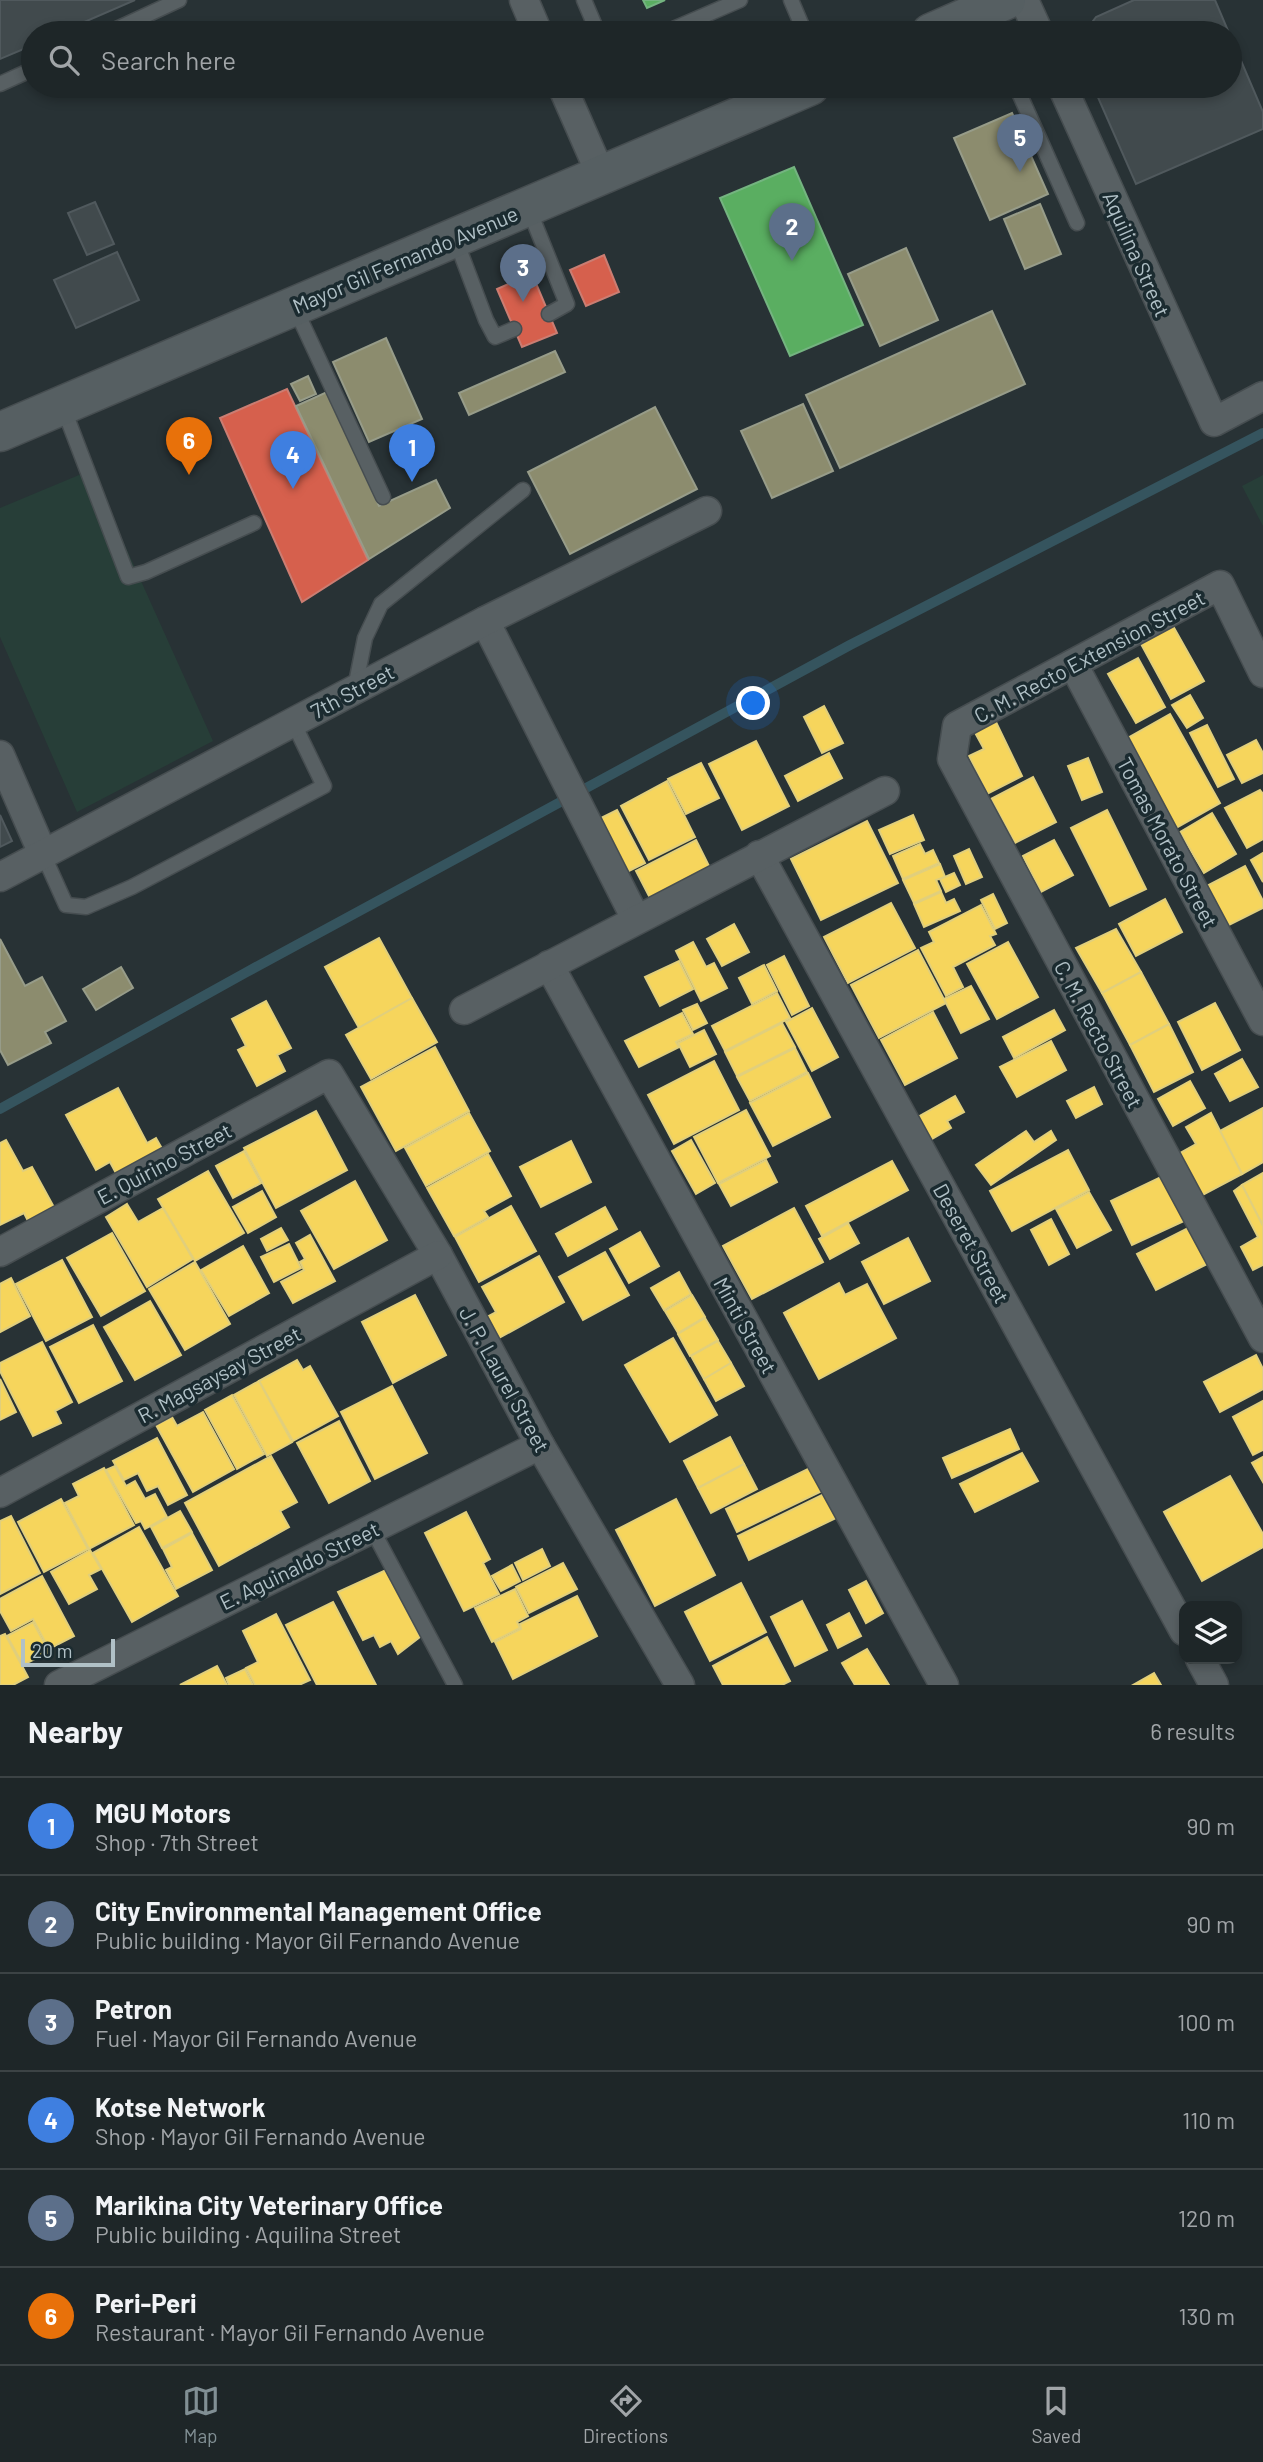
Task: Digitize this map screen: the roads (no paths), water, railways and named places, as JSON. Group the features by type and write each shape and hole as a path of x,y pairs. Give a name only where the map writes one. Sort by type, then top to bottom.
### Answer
{"street":[{"path":"524,0 533,21"},
{"path":"1024,0 1034,21"},
{"path":"567,98 601,174"},
{"name":"Mayor Gil Fernando Avenue","path":"0,432 782,98"},
{"name":"Aquilina Street","path":"1067,98 1214,422 1263,396"},
{"name":"7th Street","path":"0,877 485,621 707,511"},
{"name":"C. M. Recto Extension Street","path":"957,726 1220,585 1263,673"},
{"path":"485,621 636,919"},
{"name":"Tomas Morato Street","path":"1073,664 1263,1021"},
{"name":"C. M. Recto Street","path":"957,726 952,760 1263,1338"},
{"path":"0,755 43,854"},
{"path":"464,1010 885,791"},
{"name":"Deseret Street","path":"759,855 1179,1622"},
{"name":"Minti Street","path":"549,965 944,1685"},
{"name":"E. Quirino Street","path":"0,1252 329,1074"},
{"name":"J. P. Laurel Street","path":"329,1074 438,1255 540,1445 680,1685"},
{"name":"R. Magsaysay Street","path":"0,1493 438,1255"},
{"name":"E. Aguinaldo Street","path":"59,1685 540,1445"},
{"path":"1202,1664 1214,1685"}],"lane":[{"path":"134,21 179,0"},
{"path":"584,0 593,21"},
{"path":"692,21 740,0"},
{"path":"791,0 800,21"},
{"path":"0,84 21,74"},
{"path":"1021,98 1076,223"},
{"path":"528,206 567,304 549,314"},
{"path":"455,237 495,337 513,329"},
{"path":"295,306 383,497"},
{"path":"63,405 128,577 146,572 254,523"},
{"path":"355,690 365,638 381,604 523,490"},
{"path":"43,854 66,905 86,906 156,875 324,786 293,722"},
{"path":"372,1529 455,1685"}],"waterway":[{"path":"0,1109 850,645 1263,433"}],"place":[{"name":"Marikina City Veterinary Office","path":"1020,172"},
{"name":"City Environmental Management Office","path":"792,261"},
{"name":"Petron","path":"523,302"},
{"name":"Peri-Peri","path":"189,475"},
{"name":"MGU Motors","path":"412,482"},
{"name":"Kotse Network","path":"293,489"}]}
